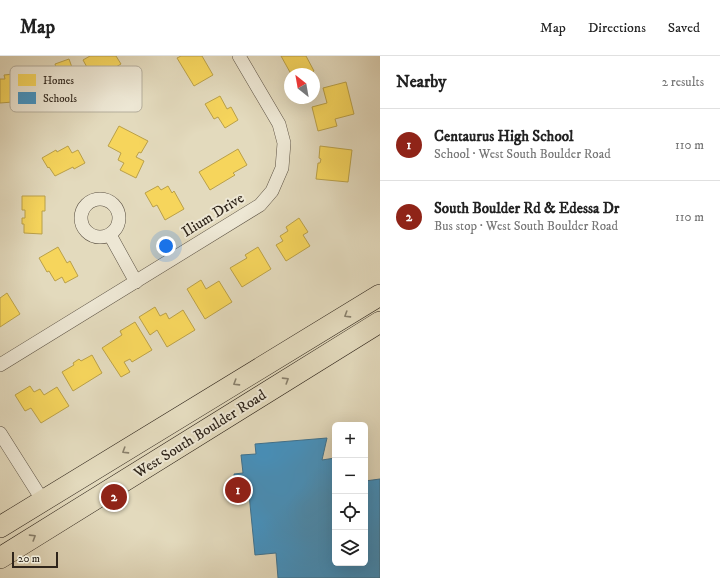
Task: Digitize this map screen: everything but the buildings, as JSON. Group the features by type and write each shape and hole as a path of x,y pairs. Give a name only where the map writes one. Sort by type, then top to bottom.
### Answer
{"main road":[{"name":"West South Boulder Road","path":"0,527 380,294"},
{"name":"West South Boulder Road","path":"0,558 380,322"}],"street":[{"name":"Ilium Drive","path":"0,365 260,205 272,191 282,168 284,143 279,124 240,56"},
{"path":"110,235 136,282"},
{"path":"0,433 43,501"}],"place":[{"name":"Centaurus High School","path":"238,490"},
{"name":"South Boulder Rd & Edessa Dr","path":"114,497"}]}
